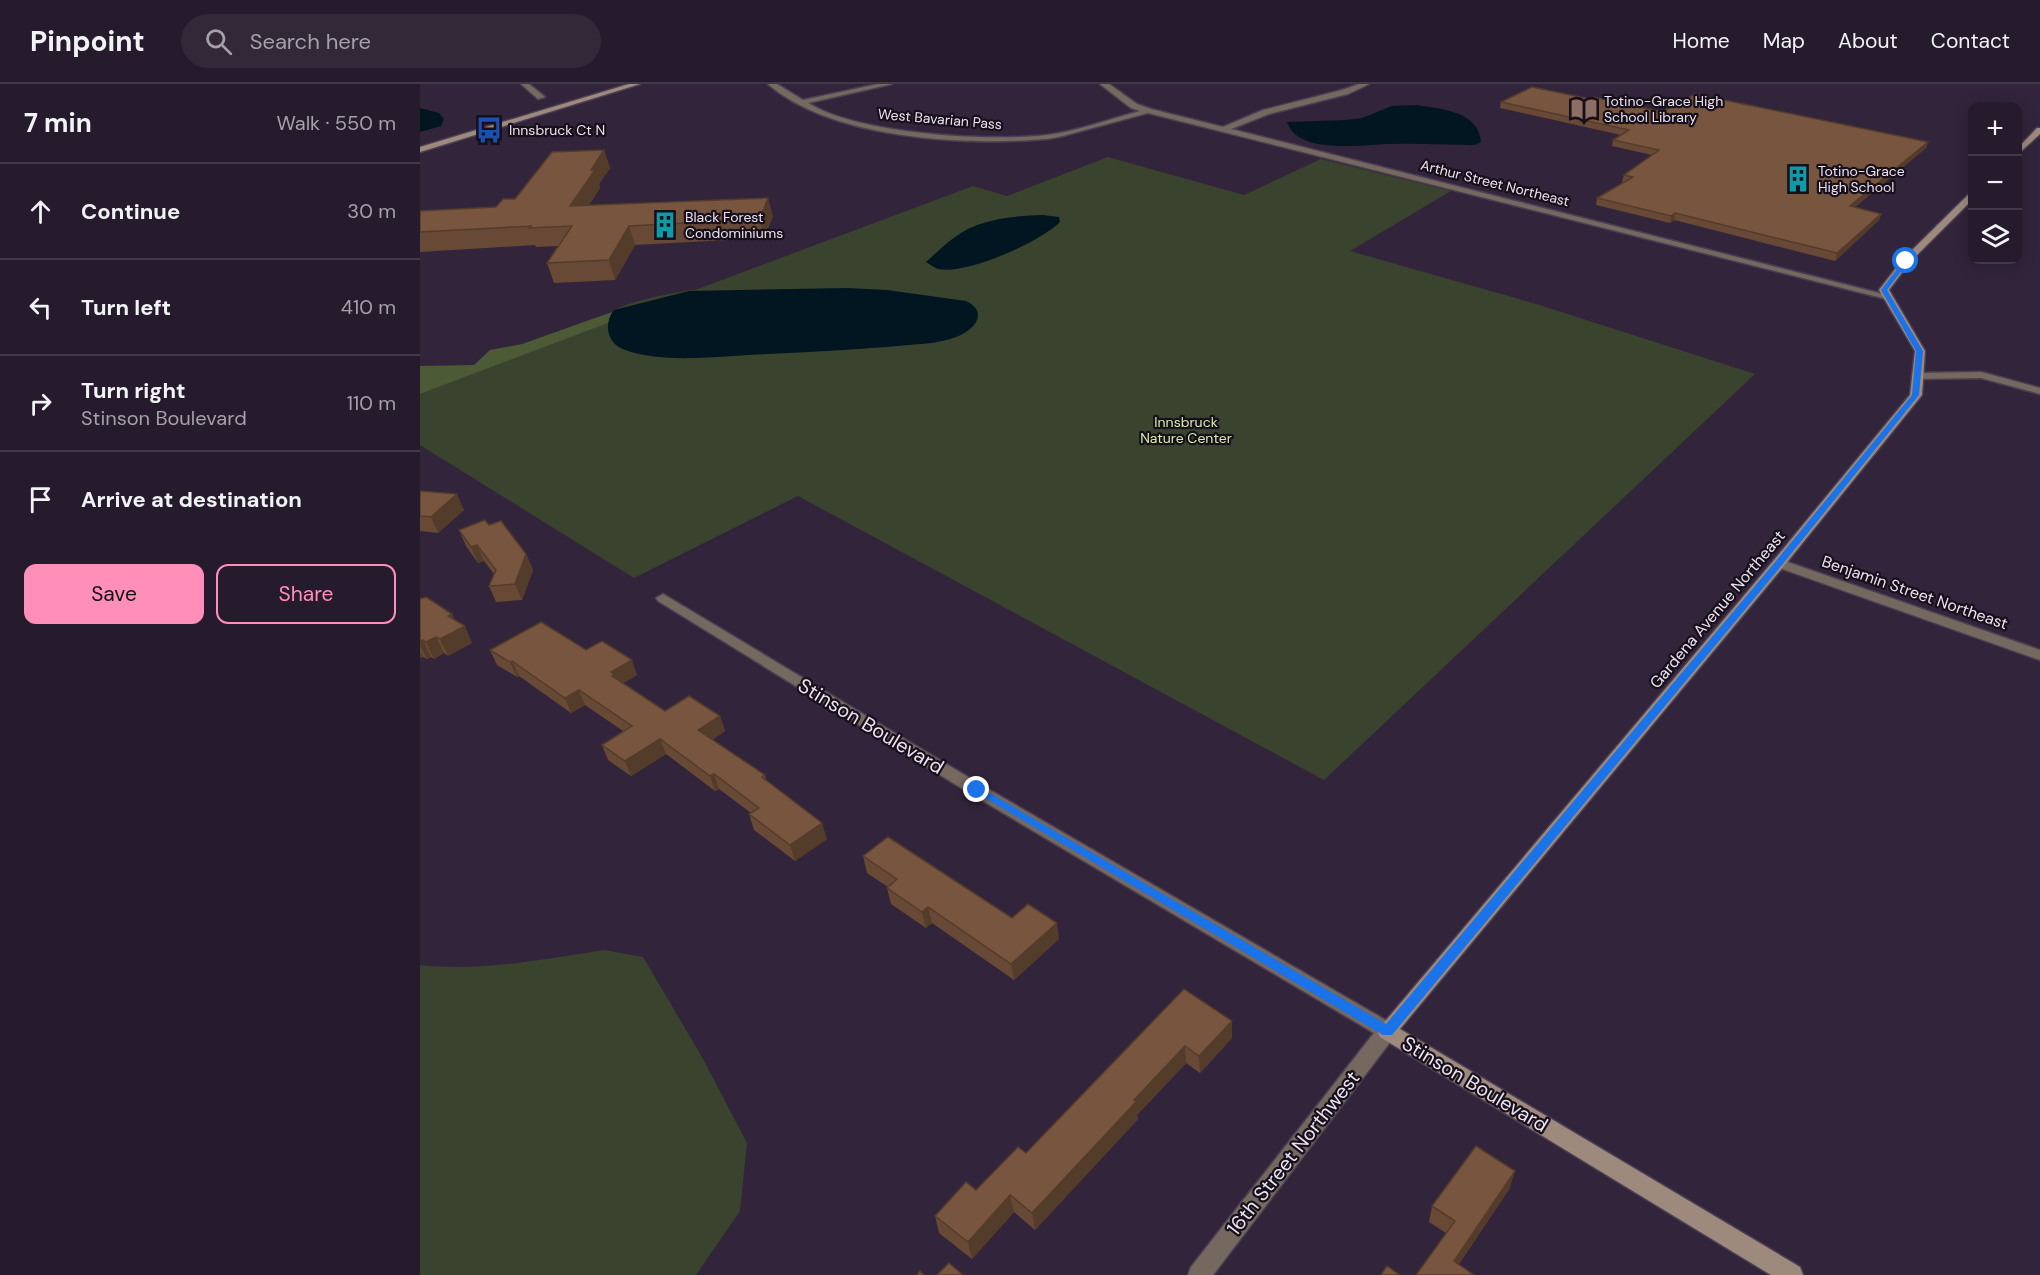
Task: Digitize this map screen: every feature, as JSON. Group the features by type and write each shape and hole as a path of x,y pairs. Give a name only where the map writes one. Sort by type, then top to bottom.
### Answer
{"street":[{"path":"525,84 541,97"},
{"path":"420,150 636,84"},
{"name":"West Bavarian Pass","path":"772,84 802,102 854,124 908,133 984,139 1048,137 1148,111"},
{"path":"802,102 888,84"},
{"name":"Arthur Street Northeast","path":"1104,84 1134,106 1148,111 1886,296"},
{"path":"1223,130 1266,112 1345,92 1365,84"},
{"path":"2022,148 2040,130"},
{"path":"1886,296 1884,290 1906,261 1968,200"},
{"name":"Gardena Avenue Northeast","path":"1387,1031 1779,563 1916,395 1920,351 1886,296"},
{"path":"1917,376 1981,375 2040,391"},
{"name":"Benjamin Street Northeast","path":"1779,563 2040,655"},
{"name":"Stinson Boulevard","path":"663,598 977,790 1387,1031 1792,1275"},
{"name":"16th Street Northwest","path":"1198,1275 1387,1031"}],"green space":[{"name":"Innsbruck Nature Center","path":"1108,157 1244,195 1321,159 1451,191 1350,251 1533,303 1755,374 1324,780 798,496 634,578 420,445 420,394 607,323 611,313 629,304 695,290 973,186 1007,196"},
{"path":"612,312 608,323 420,394 420,366 474,365 490,350 522,344"},
{"path":"604,950 643,957 702,1057 747,1143 740,1211 696,1275 420,1275 420,965 489,966"}],"water":[{"path":"1416,105 1447,110 1466,118 1479,132 1481,142 1475,145 1333,146 1304,140 1294,133 1287,122 1362,118 1392,106"},
{"path":"420,108 439,113 444,119 441,126 420,132"},
{"path":"1043,215 1059,217 1060,222 1037,239 1002,255 951,270 938,269 926,262 951,240 975,226 1009,218"},
{"path":"847,288 887,290 966,301 977,310 977,320 963,334 932,343 703,358 655,357 640,354 619,347 609,333 609,321 614,310 689,291"}],"building":[{"name":"Totino-Grace High School","path":"1532,87 1590,99 1594,97 1662,112 1695,94 1928,142 1850,206 1881,214 1837,253 1675,213 1671,216 1597,198 1633,177 1624,175 1659,150 1613,140 1629,130 1501,102"},
{"path":"604,150 591,170 595,170 570,206 768,198 760,219 629,226 609,260 547,263 572,226 420,232 420,211 496,207 503,199 515,199 552,152"},
{"path":"420,491 457,494 431,517 420,516"},
{"path":"485,520 489,525 501,521 526,554 515,584 489,586 496,570 477,545 471,547 459,530"},
{"path":"426,597 452,614 448,616 465,626 440,639 436,637 420,642 420,599"},
{"path":"541,622 586,650 602,641 632,660 611,672 615,675 612,676 665,711 689,696 720,716 698,730 765,775 762,777 822,823 790,845 749,814 759,808 714,774 710,776 660,739 625,761 602,745 632,726 579,690 565,698 512,661 490,650"},
{"path":"888,837 1012,918 1028,904 1057,923 1011,964 928,907 922,912 887,888 897,879 863,856"},
{"path":"1184,989 1232,1021 1199,1056 1185,1046 1032,1213 1010,1195 968,1242 935,1216 966,1182 976,1190 1018,1147 1026,1153"},
{"path":"1476,1146 1515,1171 1454,1261 1474,1275 1416,1275 1455,1221 1432,1206"},
{"path":"949,1263 963,1275 937,1275"},
{"path":"1387,1266 1400,1275 1381,1275"}],"place":[{"name":"Totino-Grace High School Library","path":"1584,109"},
{"name":"Innsbruck Ct N","path":"489,130"},
{"name":"Totino-Grace High School","path":"1798,179"},
{"name":"Black Forest Condominiums","path":"665,225"}],"route":[{"path":"977,790 1387,1031 1779,563 1916,395 1920,351 1884,290 1906,261"}]}
